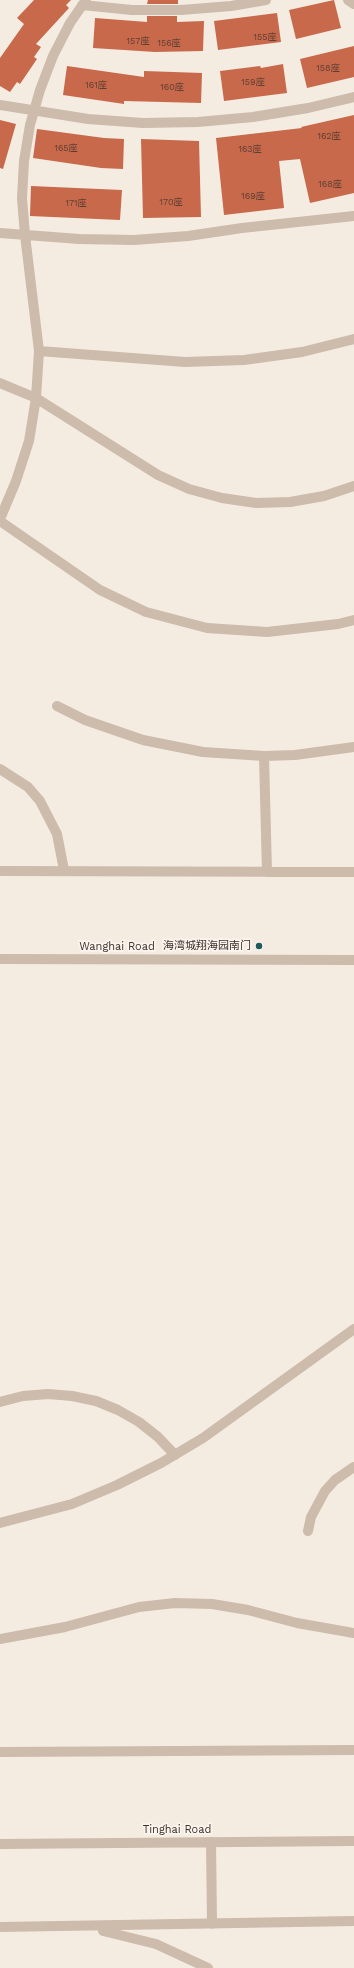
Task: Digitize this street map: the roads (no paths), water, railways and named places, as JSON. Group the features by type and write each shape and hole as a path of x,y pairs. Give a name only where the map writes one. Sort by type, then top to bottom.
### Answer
{"street":[{"path":"266,0 231,6 182,10 132,10 84,3 70,23 53,56 34,111 24,161 22,198 39,352 36,398 29,440 23,461 0,520 100,590 146,612 207,628 267,632 338,624 354,620"},
{"path":"348,0 354,4"},
{"path":"0,105 96,120 143,123 198,122 253,117 308,108 354,97"},
{"path":"0,233 79,239 134,240 188,236 242,228 354,216"},
{"path":"39,352 185,362 236,360 302,352 354,339"},
{"path":"0,383 36,398 158,475 189,489 222,498 256,503 290,502 324,496 354,486"},
{"path":"57,706 113,731 165,745 203,752 264,756 295,755 354,747"},
{"path":"264,756 267,872"},
{"path":"0,769 28,787 40,801 58,834 64,870"},
{"path":"0,872 64,870 354,872"},
{"name":"Wanghai Road","path":"0,959 354,960"},
{"path":"0,1523 72,1504 117,1486 175,1455 203,1438 354,1329"},
{"path":"0,1402 23,1396 48,1394 72,1396 96,1401 118,1410 139,1422 158,1437 175,1455"},
{"path":"308,1531 311,1517 325,1491 336,1480 354,1467"},
{"path":"0,1639 65,1627 139,1607 175,1603 212,1604 248,1610 297,1623 354,1633"},
{"path":"0,1752 354,1750"},
{"name":"Tinghai Road","path":"0,1844 354,1841"},
{"path":"211,1842 212,1924"},
{"path":"0,1927 354,1921"},
{"path":"71,1926 114,1932 156,1944 208,1968"}],"place":[{"name":"海湾城翔海园南门","path":"259,946"}]}
